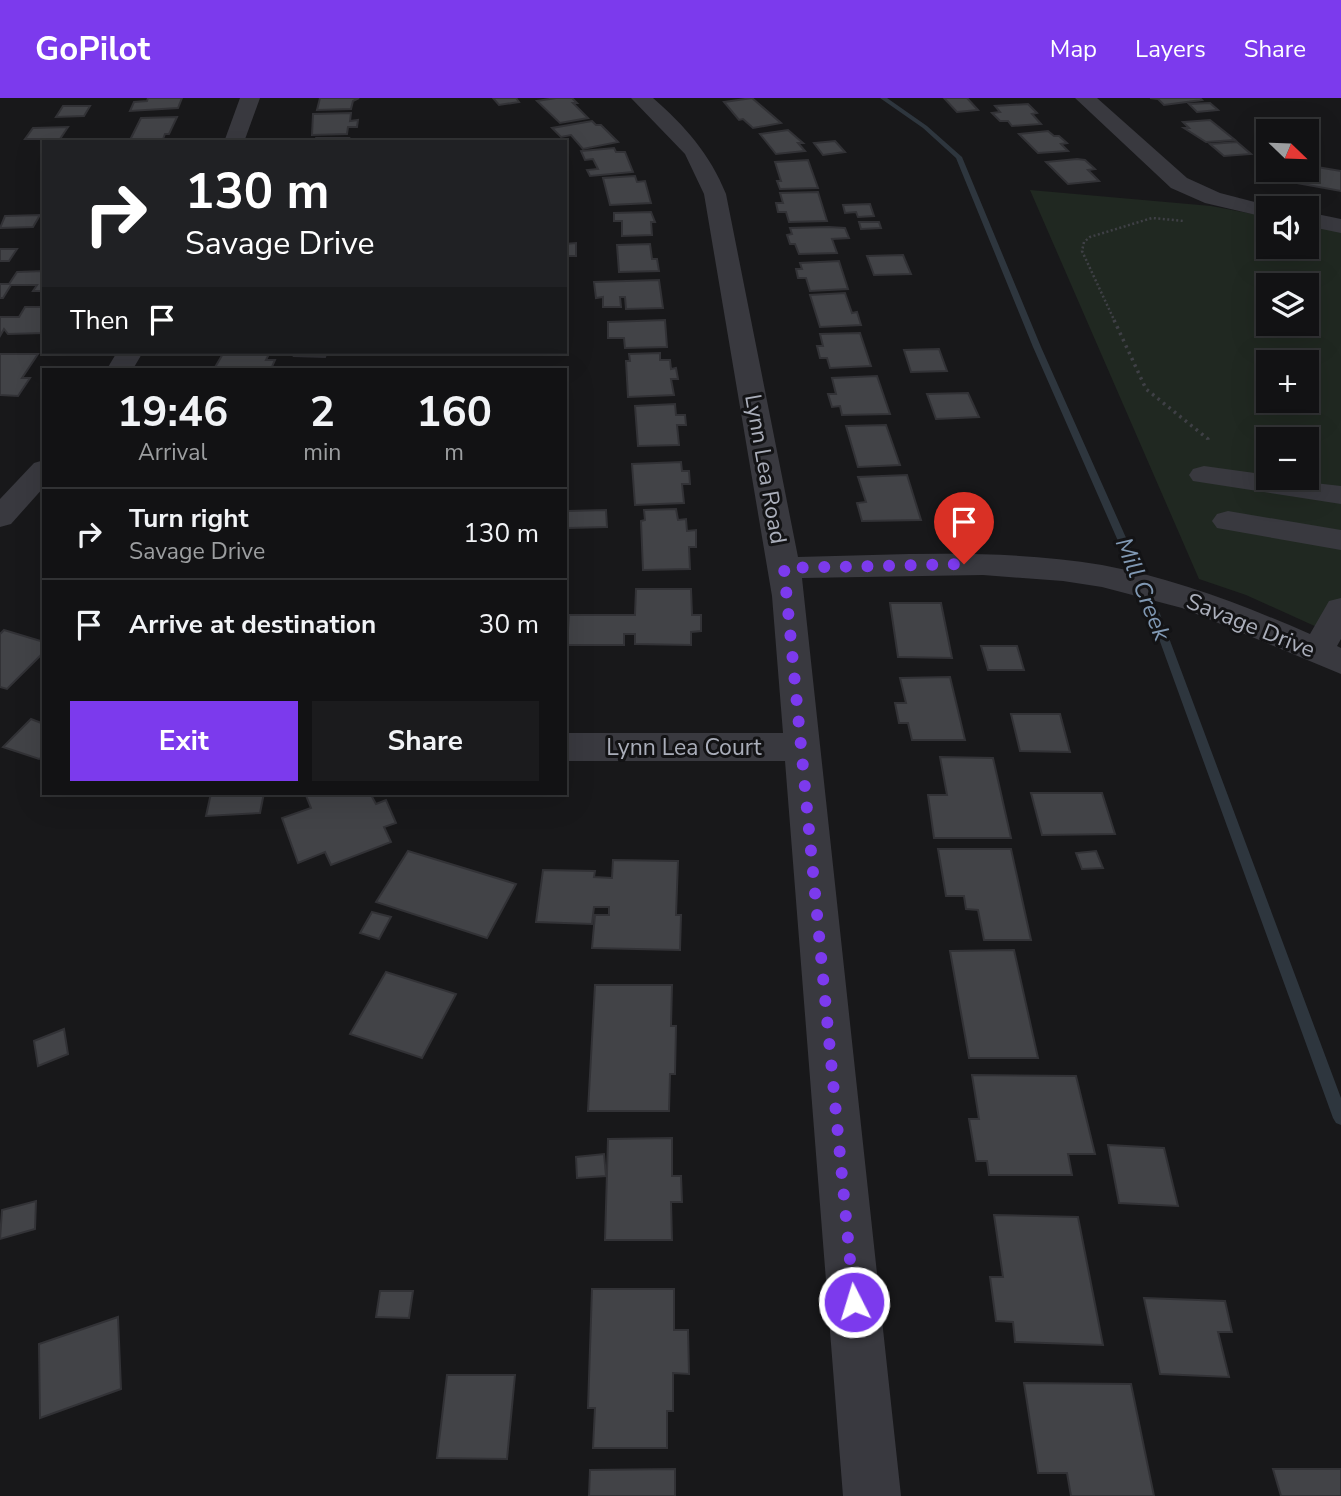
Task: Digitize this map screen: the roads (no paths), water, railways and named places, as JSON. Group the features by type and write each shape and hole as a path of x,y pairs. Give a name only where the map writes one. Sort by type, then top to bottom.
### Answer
{"street":[{"path":"235,140 250,98"},
{"name":"Lynn Lea Road","path":"641,98 694,148 707,169 715,194 784,568 872,1496"},
{"path":"1084,98 1179,183 1213,198 1256,208"},
{"path":"1319,221 1341,226"},
{"path":"0,517 42,471"},
{"path":"1209,476 1341,495"},
{"path":"1228,521 1341,540"},
{"name":"Savage Drive","path":"784,568 964,564 1037,567 1103,576 1168,593 1241,617 1329,656"},
{"path":"1329,656 1341,608"},
{"name":"Lynn Lea Court","path":"567,747 803,747"}],"waterway":[{"name":"Mill Creek","path":"883,98 925,127 959,157 1037,347 1155,614 1341,1118"}]}
